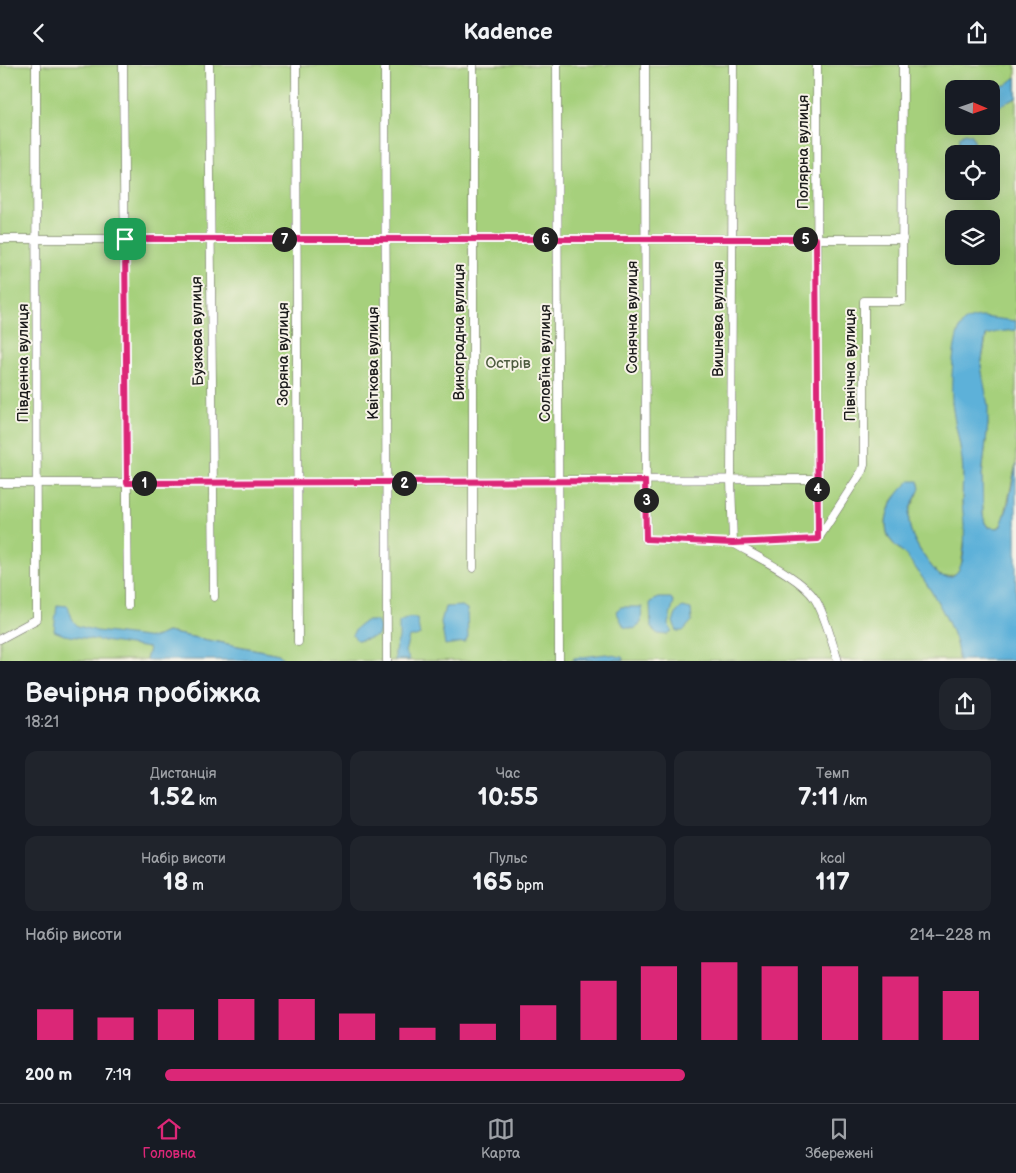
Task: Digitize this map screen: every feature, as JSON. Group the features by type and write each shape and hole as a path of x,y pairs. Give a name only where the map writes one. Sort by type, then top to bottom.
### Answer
{"street":[{"name":"Південна вулиця","path":"0,639 37,619 36,65"},
{"path":"123,65 128,606"},
{"name":"Бузкова вулиця","path":"209,65 214,597"},
{"name":"Зоряна вулиця","path":"296,65 298,642"},
{"name":"Квіткова вулиця","path":"385,65 387,661"},
{"name":"Виноградна вулиця","path":"473,65 473,568"},
{"name":"Соловʼїна вулиця","path":"557,65 559,661"},
{"name":"Сонячна вулиця","path":"646,65 646,539 733,543"},
{"name":"Вишнева вулиця","path":"733,65 731,480 733,543"},
{"name":"Полярна вулиця","path":"817,65 816,479 818,539"},
{"name":"Північна вулиця","path":"818,539 864,465 864,301 902,301 903,65"},
{"path":"0,239 902,239"},
{"path":"0,483 473,483 559,480 816,479"},
{"path":"733,543 818,539"},
{"path":"733,543 789,576 808,591 815,599 820,610 838,661"}],"green space":[{"name":"Острів","path":"0,65 1016,65 1016,464 1004,519 999,527 991,528 985,523 983,514 982,476 988,424 981,366 988,327 952,403 963,461 962,504 965,521 961,567 957,573 943,577 939,575 923,555 914,538 909,522 909,514 918,493 918,481 896,496 891,504 886,521 888,536 909,559 941,608 954,636 958,660 284,661 279,654 167,632 153,638 146,660 0,660"}],"water":[{"path":"1016,77 1016,98 1000,106 1000,86 1006,85"},
{"path":"963,135 971,136 974,145 958,145 959,138"},
{"path":"983,317 1016,321 1016,330 986,335 981,366 988,406 988,424 982,476 983,514 988,527 998,528 1001,526 1008,506 1016,464 1016,660 958,660 954,635 948,621 932,593 906,555 894,544 888,535 886,527 888,513 899,492 910,481 918,481 920,488 909,514 909,522 914,538 923,555 939,575 950,576 958,572 964,549 963,465 952,403 953,362 956,340 962,324 975,318"},
{"path":"659,598 671,598 674,602 668,624 672,631 667,635 658,634 651,628 650,602"},
{"path":"57,605 68,606 73,621 78,626 97,631 153,638 167,632 279,654 284,660 146,660 149,648 64,635 54,631"},
{"path":"462,606 467,609 468,637 465,642 445,645 441,622 445,607"},
{"path":"621,607 642,607 641,623 634,629 624,627 616,611"},
{"path":"682,607 691,609 692,621 683,631 677,631 673,622 677,612"},
{"path":"408,618 417,618 420,635 409,637 405,652 410,660 395,660 395,650 399,638 399,622"},
{"path":"365,621 377,621 380,628 378,636 358,641 352,635 357,627"},
{"path":"606,654 622,657 624,660 573,660 574,658"}],"route":[{"path":"125,239 816,239 816,479 818,539 733,543 646,539 645,481 127,483 125,239"}]}
